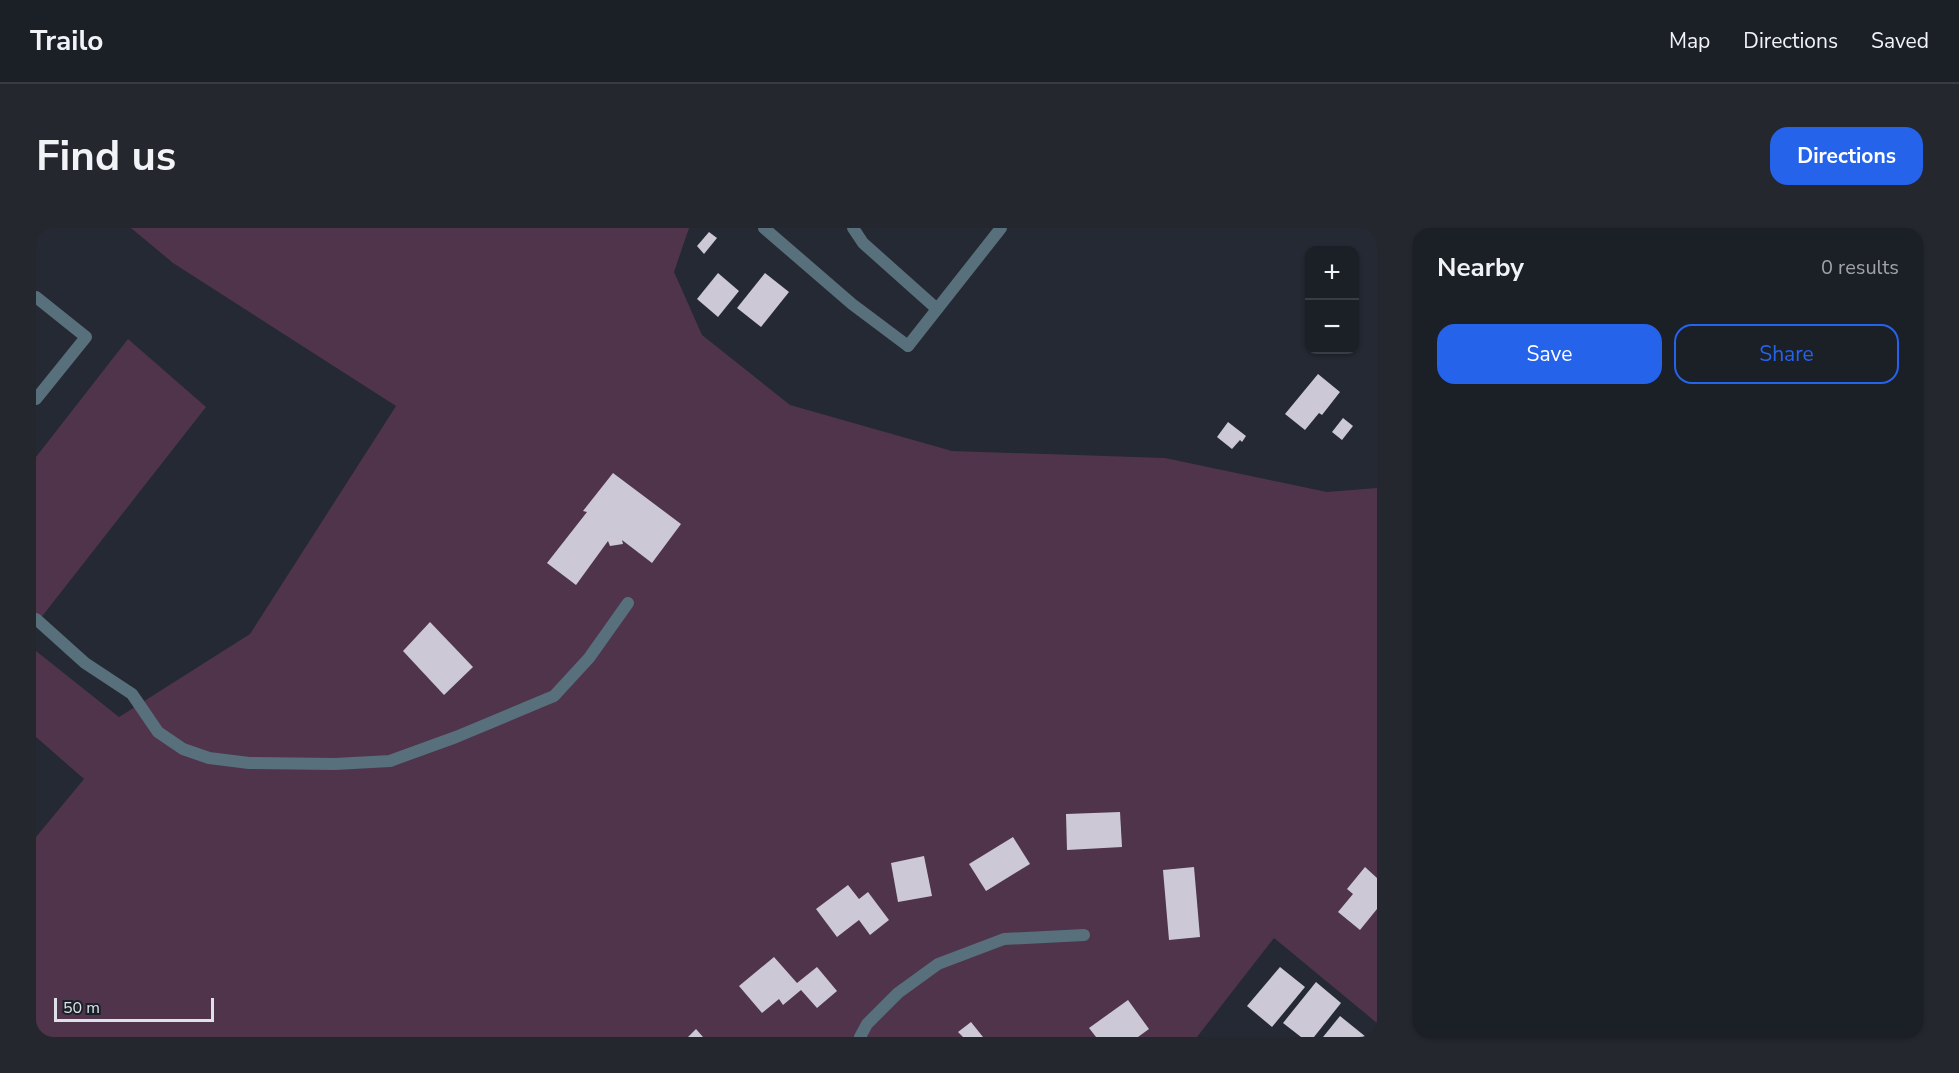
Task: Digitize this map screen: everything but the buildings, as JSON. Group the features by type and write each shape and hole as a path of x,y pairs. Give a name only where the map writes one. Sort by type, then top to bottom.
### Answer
{"street":[{"path":"764,228 852,304 908,346 1001,228"},
{"path":"853,228 862,243 937,309"},
{"path":"36,297 86,337 36,399"},
{"path":"36,619 85,663 132,694 158,732 183,749 209,758 249,763 335,764 390,761 456,737 554,696 589,658 628,603"},
{"path":"860,1037 867,1024 898,993 938,964 1004,939 1084,935"}],"shaded area":[{"path":"131,228 689,228 674,272 702,335 790,405 952,451 1165,458 1327,492 1377,488 1377,1023 1274,938 1197,1037 36,1037 36,837 84,779 36,737 36,651 119,717 250,634 396,406 173,263"},
{"path":"128,339 206,407 36,624 36,457"}]}
